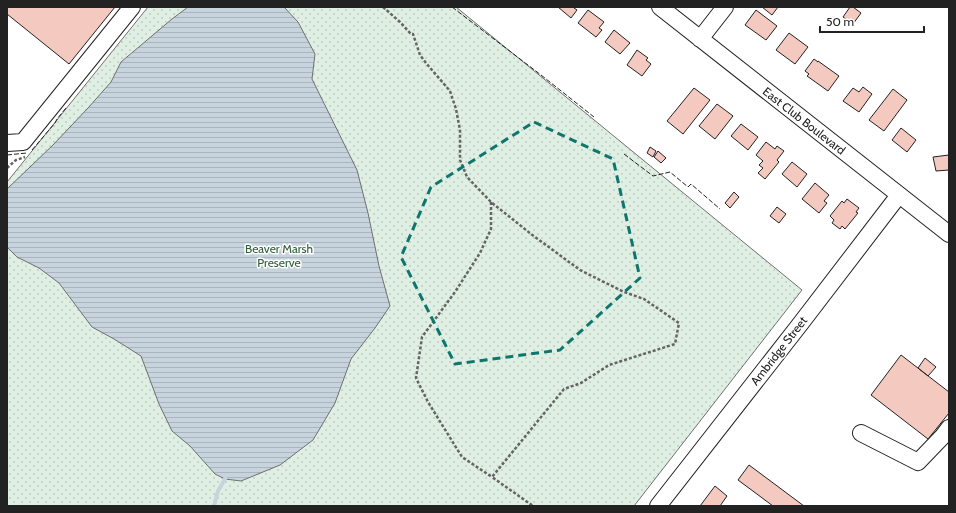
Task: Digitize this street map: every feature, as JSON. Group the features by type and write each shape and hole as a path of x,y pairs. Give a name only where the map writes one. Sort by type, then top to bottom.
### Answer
{"street":[{"path":"7,143 23,142 132,7"},
{"name":"East Club Boulevard","path":"660,7 949,233"},
{"path":"700,39 725,7"},
{"name":"Ambridge Street","path":"658,506 899,195"},
{"path":"861,433 918,462 949,428"}],"path":[{"path":"383,7 412,34 420,54 450,91 456,109 460,130 460,160 467,177 491,202 580,270 624,292 644,299 679,323 675,344 609,365 581,383 564,389 492,477"},
{"path":"491,202 491,229 480,253 455,292 422,337 416,378 428,402 462,457 533,506"}],"highlighted area":[{"path":"534,122 613,159 640,278 560,350 455,364 401,257 431,187"}],"green space":[{"name":"Beaver Marsh Preserve","path":"148,7 456,7 802,290 634,506 7,506 7,182"}],"shaded area":[{"path":"188,7 284,7 298,22 315,54 312,79 357,170 379,266 390,306 351,359 335,403 313,440 280,465 241,481 225,479 215,474 190,446 172,431 159,404 141,356 92,327 59,283 39,268 17,257 7,247 7,189 53,145 88,108 111,82 121,62"}],"building":[{"path":"7,7 115,7 69,64 7,14"},
{"path":"558,7 575,7 574,8 577,10 571,18"},
{"path":"762,7 778,7 772,15"},
{"path":"850,7 853,7 861,13 853,24 843,17"},
{"path":"588,10 604,22 599,28 602,30 596,37 578,23"},
{"path":"756,10 777,26 766,40 745,25"},
{"path":"614,30 630,43 620,54 605,42"},
{"path":"789,33 808,47 795,64 776,50"},
{"path":"637,50 648,58 646,60 651,64 642,76 627,65"},
{"path":"814,59 839,76 828,91 807,76 809,74 805,71"},
{"path":"863,87 872,94 859,112 843,101 853,88 859,92"},
{"path":"694,88 710,100 683,134 667,121"},
{"path":"893,89 907,100 884,131 869,120"},
{"path":"717,104 733,116 715,139 699,126"},
{"path":"741,124 758,137 748,150 731,136"},
{"path":"901,128 916,140 907,152 892,140"},
{"path":"766,142 775,149 777,146 784,151 777,160 779,162 765,179 758,173 763,168 759,165 763,161 756,155"},
{"path":"650,147 656,151 653,157 647,153"},
{"path":"658,151 666,158 661,163 654,157"},
{"path":"949,155 949,170 936,171 933,157"},
{"path":"792,162 807,174 797,187 782,174"},
{"path":"815,183 829,195 824,201 827,203 819,213 802,199"},
{"path":"734,192 739,197 730,208 725,203"},
{"path":"847,199 859,208 856,212 858,213 845,229 842,226 840,229 832,223 834,220 830,216 842,201 844,203"},
{"path":"777,207 786,214 779,223 770,216"},
{"path":"901,355 949,392 949,413 928,439 871,395"},
{"path":"925,358 936,367 928,376 918,368"},
{"path":"749,465 804,506 773,506 738,480"},
{"path":"715,486 727,496 720,506 700,506"}],"waterway":[{"path":"214,506 218,491 226,475"}],"fence":[{"path":"452,7 594,117"},
{"path":"32,150 66,108"},
{"path":"7,155 27,153"},
{"path":"624,154 653,176 670,172 688,187 691,184 720,209"}]}
